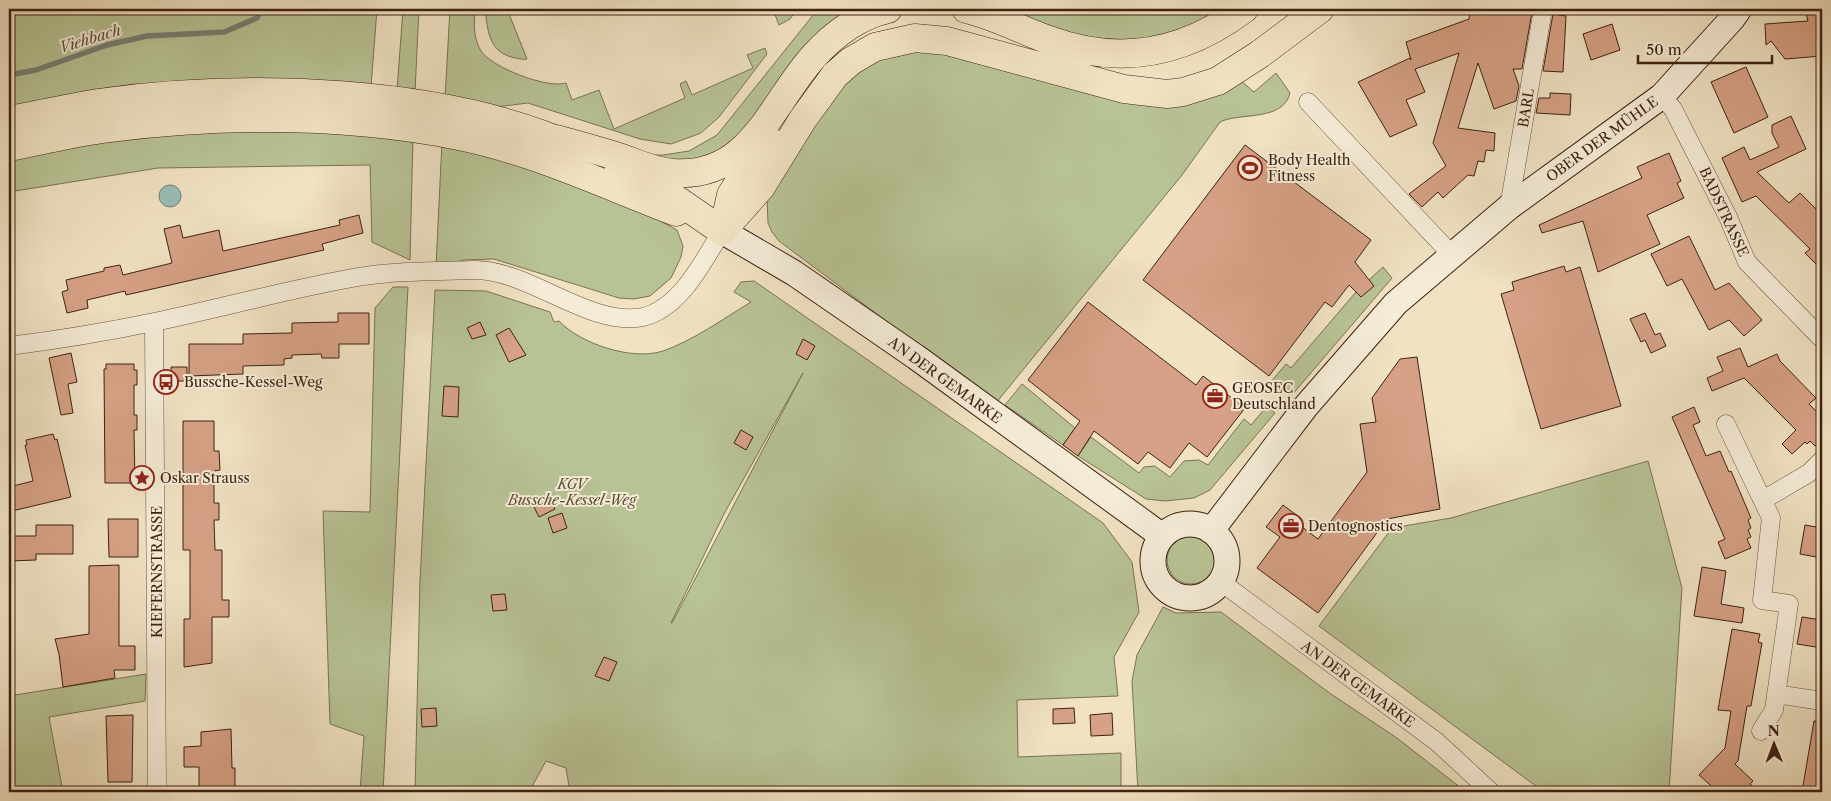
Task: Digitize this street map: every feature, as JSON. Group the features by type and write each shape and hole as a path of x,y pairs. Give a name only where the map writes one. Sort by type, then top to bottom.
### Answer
{"main road":[{"path":"9,120 98,104 185,94 281,92 404,102 438,107 556,139 664,172 697,172 721,164 744,148 783,101 804,68 830,40 854,23 888,9"},
{"path":"966,9 1049,40 1105,54 1138,53 1168,48 1194,38 1238,13"},
{"path":"722,231 761,187 803,119 836,75 851,60 886,44 915,38 946,41 1124,89 1167,94 1191,90 1218,81 1267,49 1320,9"},
{"path":"722,231 731,195 767,138 783,101"},
{"path":"9,147 107,128 184,120 254,118 393,126 459,136 529,155 722,231"},
{"path":"556,139 651,182 722,231"}],"street":[{"name":"BARL","path":"1509,207 1542,9"},
{"name":"OBER DER MÜHLE","path":"1211,531 1313,398 1396,303 1451,254 1509,207 1662,96 1732,20 1739,9"},
{"name":"BADSTRASSE","path":"1662,96 1673,109 1728,217 1747,262 1822,339"},
{"path":"1308,102 1451,254"},
{"path":"9,346 66,339 154,322 358,277 477,270 508,276 596,311 630,318 645,316 675,300 685,289 722,231"},
{"name":"AN DER GEMARKE","path":"722,231 810,284 1162,536"},
{"name":"KIEFERNSTRASSE","path":"154,322 158,792"},
{"path":"1726,424 1771,518 1762,600 1789,604 1774,710 1761,731"},
{"path":"1763,500 1809,473 1822,460"},
{"path":"1185,525 1203,526 1211,531 1221,541 1226,552 1225,574 1220,582 1208,594 1199,598 1178,597 1167,592 1157,578 1153,562 1154,552 1162,536 1170,530 1185,525"},
{"name":"AN DER GEMARKE","path":"1220,582 1437,742 1491,792"},
{"path":"1776,694 1822,701"}],"green space":[{"path":"9,9 377,9 371,87 9,108"},
{"path":"403,9 419,9 415,92 397,90"},
{"path":"450,9 475,9 474,20 478,46 487,57 507,70 546,83 566,83 572,100 599,90 614,129 685,98 680,84 686,81 692,95 753,68 747,55 765,48 767,54 719,117 701,133 671,144 640,139 528,103 488,108 445,99"},
{"path":"485,9 507,9 527,59 503,54 493,44 490,38"},
{"path":"782,9 797,9 790,19 779,25 774,12"},
{"path":"818,9 859,9 741,140 688,164 639,155 663,155 689,151 717,135"},
{"path":"1005,9 1225,9 1161,39 1092,42"},
{"path":"918,46 1144,102 1240,80 1254,92 1276,73 1290,93 1286,102 1270,112 1220,122 1182,175 996,403 779,241 768,223 767,197 817,112 869,60"},
{"path":"232,127 413,137 410,260 372,242 370,165 158,168 9,192 9,159 87,144"},
{"path":"442,142 506,157 629,204 677,230 683,246 681,257 671,278 650,296 634,299 619,298 494,259 464,260 436,266"},
{"path":"1383,267 1392,278 1292,395 1269,384 1286,364 1291,368 1356,292"},
{"name":"KGV Bussche-Kessel-Weg","path":"754,281 1103,523 1132,562 1139,612 1114,657 1118,696 1017,700 1018,757 1121,753 1121,792 570,792 566,768 546,761 529,792 415,792 420,581 435,290 486,291 550,312 554,322 559,321 580,337 593,343 622,352 651,354 686,341 751,302 734,292 741,282","holes":["803,373 672,623 724,514"]},
{"path":"393,287 408,287 383,792 360,792 364,736 330,724 323,511 370,512 375,308"},
{"path":"1022,384 1075,428 1063,445 1005,405"},
{"path":"1267,406 1275,413 1210,490 1194,498 1165,501 1146,499 1078,456 1091,437 1139,473 1144,467 1155,466 1170,477 1184,461 1199,460 1208,465 1244,419 1251,425"},
{"path":"1648,461 1682,588 1669,792 1544,792 1319,626 1392,528 1451,518"},
{"path":"1186,536 1196,536 1208,543 1215,555 1215,565 1208,577 1196,584 1186,584 1178,580 1171,573 1167,565 1167,555 1171,547 1178,540"},
{"path":"1163,607 1176,613 1221,612 1331,694 1397,738 1466,792 1138,792 1132,681 1137,655"},
{"path":"146,674 145,701 49,717 63,792 9,792 9,696"}],"water":[{"path":"170,185 178,188 181,196 178,204 170,207 162,204 159,196 162,188"}],"building":[{"path":"1470,9 1530,9 1530,12 1532,12 1522,69 1513,69 1519,86 1516,101 1494,109 1478,63 1458,128 1495,133 1494,151 1486,150 1484,162 1478,161 1474,176 1468,175 1443,198 1438,192 1422,207 1409,194 1446,166 1433,143 1459,53 1415,69 1425,92 1406,100 1417,125 1390,137 1358,82 1410,58 1411,60 1406,42 1469,19"},
{"path":"1805,9 1822,9 1822,56 1785,59 1771,41 1766,45 1765,24 1808,21"},
{"path":"1553,14 1566,16 1563,72 1543,71"},
{"path":"1612,24 1620,50 1591,60 1583,34"},
{"path":"1746,67 1768,117 1734,133 1711,82"},
{"path":"1550,93 1571,94 1570,115 1536,113 1539,98 1550,98"},
{"path":"1791,116 1806,149 1757,172 1789,203 1800,193 1822,215 1822,270 1805,253 1810,249 1756,196 1742,202 1722,158 1744,147 1750,160 1779,147 1772,133 1772,125"},
{"path":"1245,145 1371,240 1355,262 1374,286 1361,297 1349,285 1332,307 1325,302 1269,376 1143,280"},
{"path":"1669,153 1681,181 1677,183 1684,198 1647,215 1660,244 1598,272 1583,221 1542,233 1539,225 1642,178 1637,167"},
{"path":"359,215 363,233 322,244 324,250 126,295 125,291 87,300 88,308 67,313 62,292 68,290 66,280 120,265 123,275 172,263 164,229 180,225 183,238 219,230 223,251 340,225 339,220"},
{"path":"1689,236 1715,290 1729,283 1762,320 1744,336 1729,320 1709,330 1682,279 1667,286 1651,254"},
{"path":"1564,266 1566,272 1580,267 1621,406 1541,429 1501,294 1514,290 1512,282"},
{"path":"1088,302 1196,385 1203,376 1245,408 1207,457 1189,443 1170,468 1148,452 1138,464 1094,431 1078,456 1063,445 1080,421 1028,380"},
{"path":"338,313 369,313 369,344 339,344 339,358 322,358 321,354 292,355 292,358 284,359 284,365 243,366 243,374 189,376 189,344 243,344 243,334 292,333 292,323 338,322"},
{"path":"1645,313 1655,335 1660,333 1666,346 1651,353 1645,340 1641,342 1630,319"},
{"path":"480,322 486,335 472,339 467,328"},
{"path":"509,328 526,355 509,362 496,335"},
{"path":"803,339 815,346 807,360 796,354"},
{"path":"1740,348 1748,367 1777,354 1780,361 1816,398 1809,404 1822,417 1822,440 1815,446 1810,441 1807,444 1805,442 1792,454 1782,444 1796,430 1744,378 1712,391 1707,378 1723,371 1717,357"},
{"path":"71,353 77,382 68,384 73,413 61,415 49,358"},
{"path":"1417,357 1440,509 1387,519 1318,613 1257,568 1280,537 1266,527 1283,505 1298,516 1294,521 1318,539 1367,472 1360,424 1376,422 1372,398 1400,359"},
{"path":"106,364 134,364 134,370 137,370 137,385 134,385 134,415 137,415 137,430 134,430 135,483 105,483 104,369 106,369"},
{"path":"171,367 187,367 187,381 171,381"},
{"path":"444,386 459,387 458,417 442,416"},
{"path":"1694,407 1700,422 1693,425 1706,456 1720,451 1729,472 1731,471 1751,518 1748,520 1751,528 1748,530 1751,537 1747,539 1751,548 1725,559 1718,542 1725,539 1672,417"},
{"path":"183,421 214,421 214,451 219,451 220,470 214,471 214,503 219,503 219,520 214,520 215,550 222,550 222,600 229,600 229,617 212,617 212,663 184,667 184,619 190,619 190,550 183,550"},
{"path":"741,430 753,437 746,450 734,443"},
{"path":"53,434 55,440 57,439 71,497 12,511 9,487 33,481 25,445 27,445 26,440"},
{"path":"549,497 555,509 539,517 533,505"},
{"path":"562,513 567,528 553,533 548,518"},
{"path":"108,519 138,519 138,557 109,557"},
{"path":"36,525 73,525 73,554 36,554 36,560 9,561 9,536 36,536"},
{"path":"1805,525 1822,528 1822,558 1800,554"},
{"path":"119,565 119,646 135,646 135,670 114,670 115,678 63,687 55,639 89,634 89,566"},
{"path":"1702,567 1726,571 1721,604 1744,608 1742,623 1694,616"},
{"path":"505,594 507,610 493,611 491,595"},
{"path":"1802,617 1822,620 1822,648 1797,644"},
{"path":"1732,629 1760,634 1758,642 1762,643 1751,706 1747,706 1738,761 1735,764 1753,781 1750,784 1759,792 1718,792 1699,775 1725,748 1731,711 1718,710"},
{"path":"604,657 617,662 609,681 595,676"},
{"path":"436,708 437,726 422,727 421,709"},
{"path":"1074,708 1075,723 1053,724 1053,709"},
{"path":"1112,713 1113,735 1091,736 1090,715"},
{"path":"133,715 132,782 108,782 106,716"},
{"path":"1814,721 1822,721 1822,792 1802,792"},
{"path":"231,729 232,768 235,768 235,792 199,792 199,767 184,767 184,747 201,746 201,732"}],"waterway":[{"name":"Viehbach","path":"9,75 36,70 107,45 147,36 224,32 257,18 262,9"}],"place":[{"name":"Body Health Fitness","path":"1250,168"},
{"name":"Bussche-Kessel-Weg","path":"166,382"},
{"name":"GEOSEC Deutschland","path":"1215,396"},
{"name":"Oskar Strauss","path":"142,478"},
{"name":"Dentognostics","path":"1291,526"}]}
